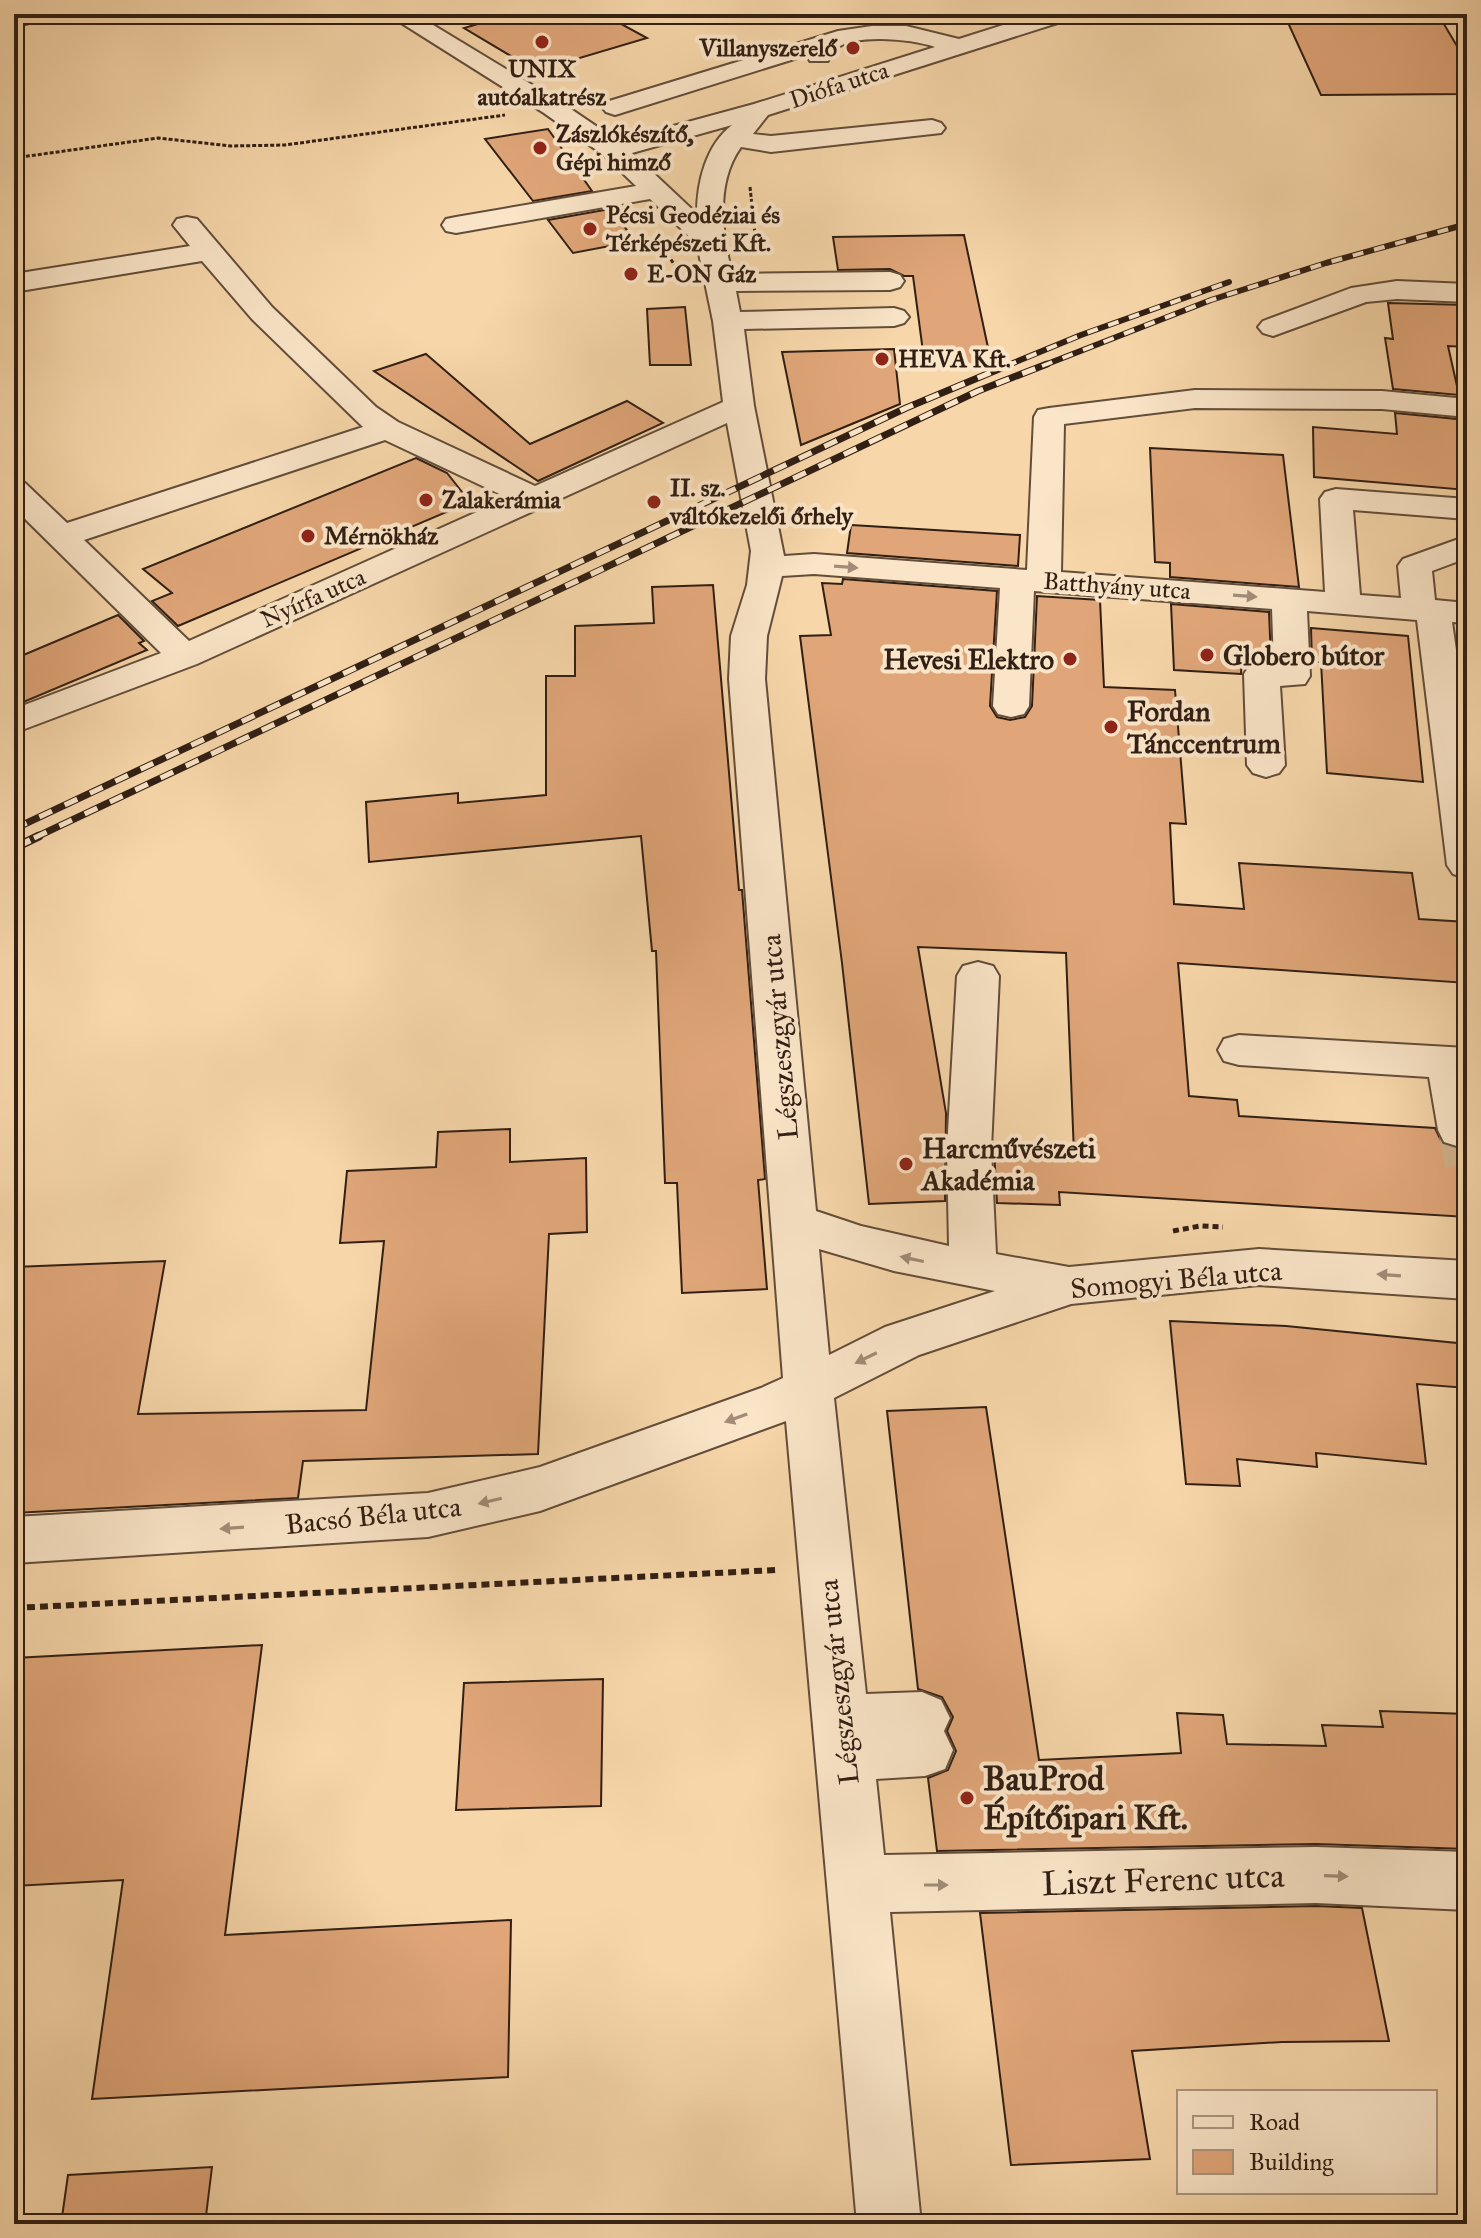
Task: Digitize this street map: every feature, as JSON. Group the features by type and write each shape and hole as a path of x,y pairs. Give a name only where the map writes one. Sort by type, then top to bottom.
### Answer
{"street":[{"path":"14,20 36,14"},
{"path":"399,14 553,108 621,155 672,175 710,242"},
{"path":"931,14 946,22 957,47"},
{"name":"Diófa utca","path":"621,155 1062,14"},
{"path":"615,107 856,34 906,34 936,38 957,47"},
{"path":"815,93 819,54 824,46 838,38"},
{"name":"Légszeszgyár utca","path":"763,109 735,135 720,158 710,182 710,242 728,321 739,406 766,535 768,567 749,636 747,679 808,1388 889,2224"},
{"path":"735,135 748,141 771,144 932,128"},
{"path":"456,225 618,196 720,158"},
{"path":"187,225 262,313 365,414 387,429 534,498"},
{"path":"14,283 210,251"},
{"path":"719,283 890,281"},
{"path":"1273,327 1361,294 1397,290 1467,293"},
{"path":"728,321 894,317"},
{"path":"1011,706 1031,580 1049,417 1195,399 1382,400 1467,408"},
{"name":"Nyírfa utca","path":"14,722 184,656 739,406"},
{"path":"62,536 387,429"},
{"path":"14,490 184,656"},
{"path":"1343,603 1336,499 1467,509"},
{"path":"1467,546 1415,566 1440,611 1467,865"},
{"name":"Batthyány utca","path":"768,567 814,564 1440,611"},
{"path":"1266,765 1262,674 1292,676 1289,599"},
{"path":"973,1269 969,1149 978,976"},
{"path":"1239,1050 1457,1064 1460,1130"},
{"path":"795,1222 845,1242 908,1259 1071,1285"},
{"name":"Somogyi Béla utca","path":"808,1388 902,1341 1071,1285 1259,1267 1467,1280"},
{"name":"Bacsó Béla utca","path":"14,1540 428,1515 540,1489 778,1403 808,1388"},
{"path":"843,1738 923,1734"},
{"name":"Liszt Ferenc utca","path":"858,1884 1316,1875 1467,1881"}],"path":[{"path":"14,158 158,138 231,146 285,145 553,108"},
{"path":"618,196 671,256 676,268"},
{"path":"1170,1232 1200,1226 1232,1227"},
{"path":"14,1608 791,1569"}],"building":[{"path":"512,14 603,14 647,38 536,71 464,28"},
{"path":"1284,14 1438,14 1467,63 1467,94 1321,95"},
{"path":"548,129 592,191 533,201 485,139"},
{"name":"Pécsi Geodéziai és Térképészeti Kft.","path":"610,209 636,241 573,253 548,220"},
{"path":"964,235 990,357 970,366 925,367 913,276 904,276 890,269 838,270 833,237"},
{"path":"1388,303 1467,305 1467,347 1448,346 1459,395 1393,389 1385,338 1393,339"},
{"path":"685,307 691,365 650,365 647,309"},
{"path":"894,349 900,404 801,445 782,352"},
{"path":"426,354 530,444 627,401 663,423 538,481 374,371"},
{"path":"1395,413 1467,420 1467,490 1314,477 1313,427 1397,434"},
{"path":"1150,448 1283,455 1299,587 1170,577 1170,563 1155,562"},
{"name":"Mérnökház","path":"416,458 447,473 470,502 178,626 152,601 172,593 143,569"},
{"path":"851,525 1020,535 1018,566 847,553"},
{"path":"843,579 997,591 990,706 997,717 1010,720 1025,717 1032,706 1037,596 1100,600 1104,687 1175,690 1186,824 1170,823 1174,904 1244,909 1239,863 1412,873 1419,919 1467,922 1467,983 1178,963 1189,1096 1237,1100 1239,1116 1435,1128 1443,1145 1459,1150 1467,1147 1467,1217 1059,1192 1060,1205 997,1203 994,1150 1074,1154 1066,953 918,947 946,1113 945,1201 869,1204 800,636 831,635 822,583 842,584"},
{"path":"713,585 765,1179 758,1180 767,1289 682,1293 677,1183 665,1183 656,951 652,951 641,836 369,862 366,802 458,793 458,803 546,795 546,676 575,676 575,626 654,623 652,587"},
{"path":"1171,604 1269,612 1271,659 1242,657 1241,674 1174,670"},
{"path":"118,615 144,641 139,643 147,650 14,706 14,659"},
{"path":"1311,628 1408,636 1423,782 1327,773 1321,662 1312,662"},
{"path":"510,1129 510,1162 586,1158 587,1232 549,1234 538,1454 303,1461 298,1498 14,1513 14,1267 165,1261 138,1414 366,1410 384,1241 340,1243 347,1171 436,1167 438,1132"},
{"path":"1170,1321 1286,1326 1467,1344 1467,1388 1417,1384 1426,1464 1316,1453 1317,1467 1237,1459 1240,1486 1186,1484"},
{"path":"986,1407 1039,1760 1181,1753 1177,1713 1223,1715 1227,1744 1326,1746 1322,1725 1383,1727 1380,1711 1467,1714 1467,1849 1316,1844 937,1851 928,1778 948,1770 956,1751 947,1731 953,1717 942,1697 918,1689 887,1411"},
{"path":"262,1645 225,1935 511,1920 508,2077 92,2099 123,1880 14,1886 14,1658"},
{"path":"603,1679 601,1806 456,1810 464,1683"},
{"path":"1316,1906 1362,1908 1389,2041 1282,2042 1132,2051 1150,2159 1011,2165 980,1913"},
{"path":"212,2167 205,2224 61,2224 68,2175"}],"tunnel":[{"path":"1460,1130 1467,1163"}],"railway":[{"path":"1042,366 1211,300 1326,263 1467,224"},
{"path":"1006,366 1081,335 1229,282"},
{"path":"14,829 906,408 1011,364"},
{"path":"34,838 978,391 1047,364"},
{"path":"14,848 39,836"}],"place":[{"name":"UNIX autóalkatrész","path":"542,42"},
{"name":"Villanyszerelő","path":"853,48"},
{"name":"Zászlókészítő, Gépi himző","path":"540,148"},
{"name":"Pécsi Geodéziai és Térképészeti Kft.","path":"590,229"},
{"name":"E-ON Gáz","path":"631,274"},
{"name":"HEVA Kft.","path":"882,359"},
{"name":"Zalakerámia","path":"426,500"},
{"name":"II. sz. váltókezelői őrhely","path":"654,502"},
{"name":"Mérnökház","path":"308,536"},
{"name":"Globero bútor","path":"1207,655"},
{"name":"Hevesi Elektro","path":"1070,659"},
{"name":"Fordan Tánccentrum","path":"1111,727"},
{"name":"Harcművészeti Akadémia","path":"906,1164"},
{"name":"BauProd Építőipari Kft.","path":"967,1798"}]}
